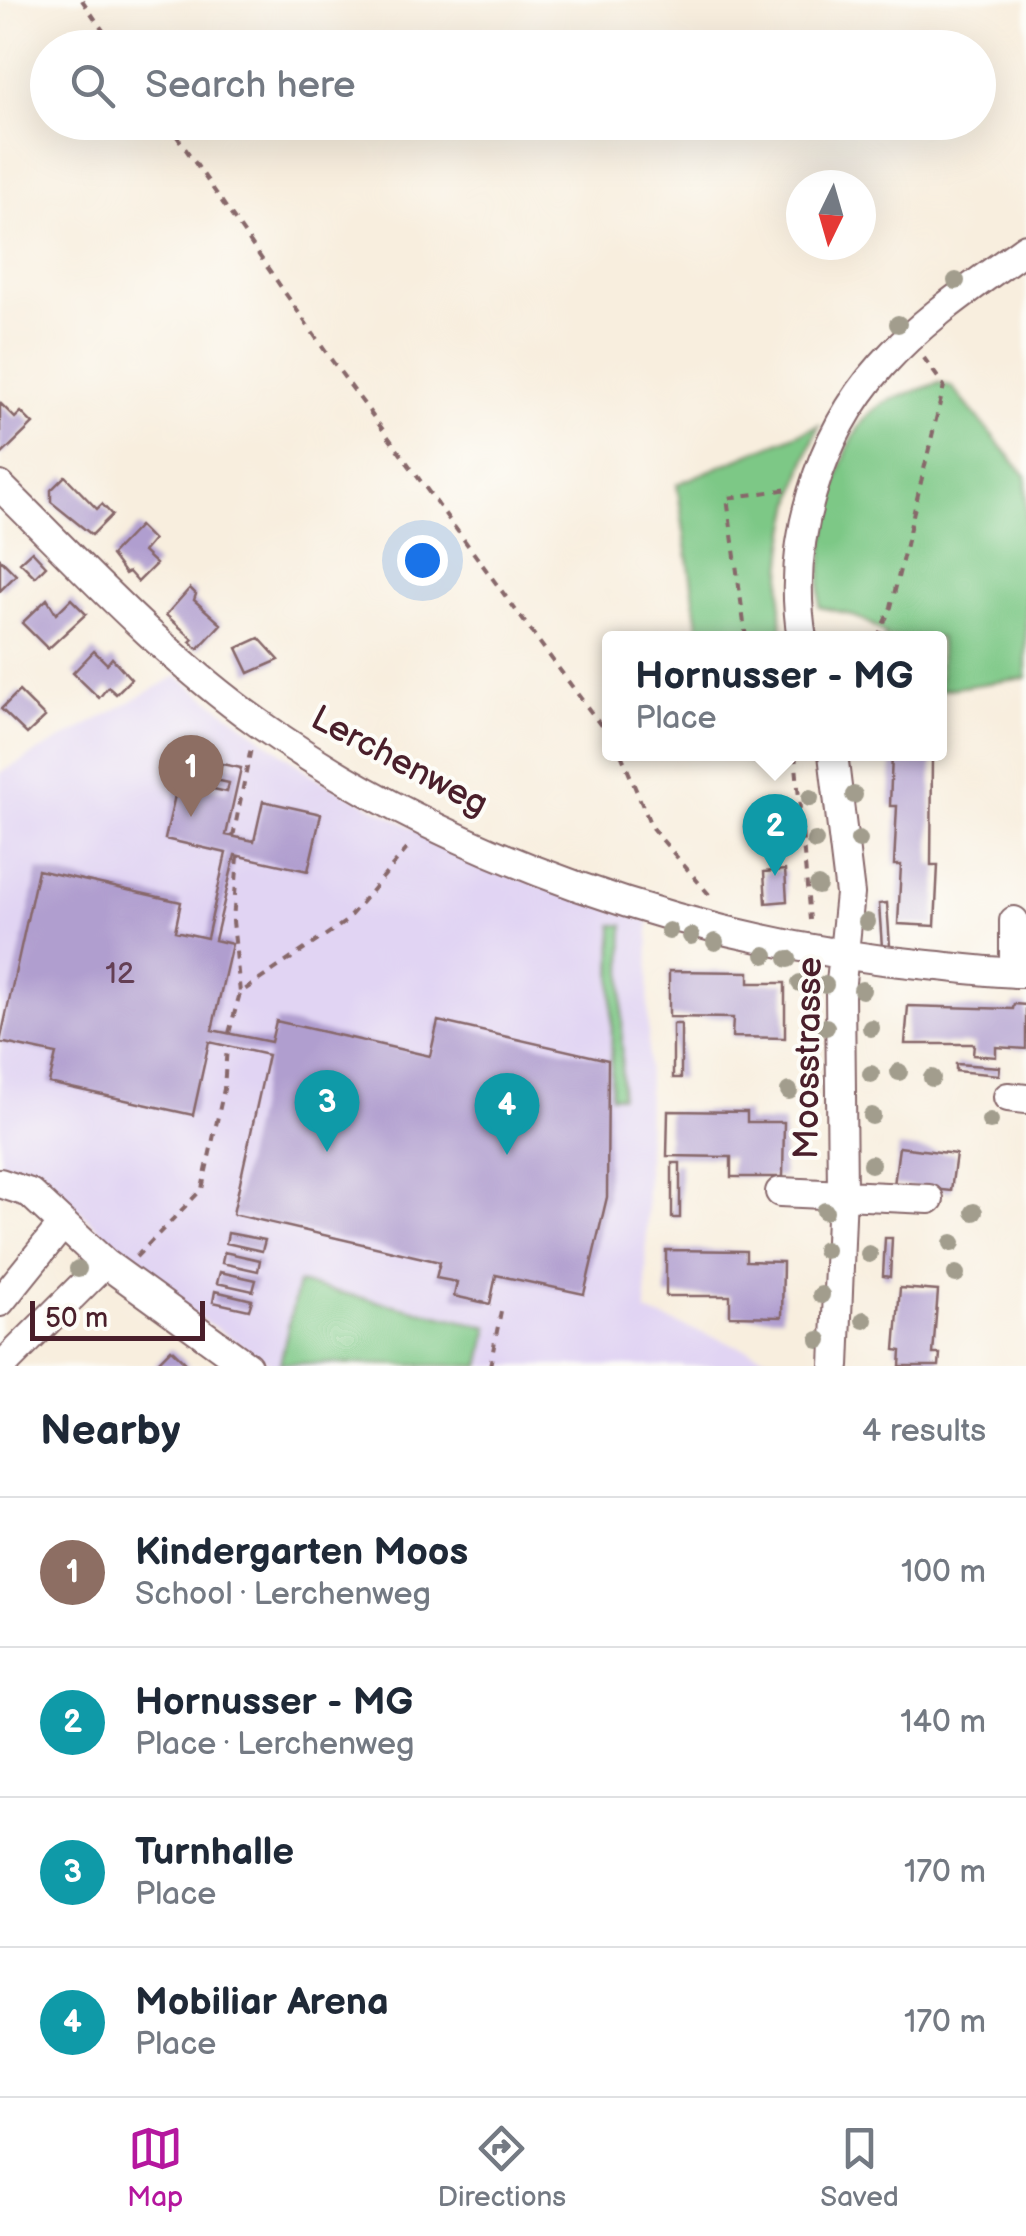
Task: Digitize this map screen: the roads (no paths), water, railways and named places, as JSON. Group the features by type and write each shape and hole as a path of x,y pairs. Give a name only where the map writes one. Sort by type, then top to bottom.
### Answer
{"street":[{"path":"802,631 798,580 814,485 849,410 908,339 1026,248"},
{"name":"Lerchenweg","path":"4,498 188,668 256,722 350,783 429,824 590,890 810,950 1020,973"},
{"name":"Moosstrasse","path":"833,761 850,894 840,992 842,1192 836,1366"},
{"path":"1014,921 1020,973"},
{"path":"0,1182 30,1194 112,1268 247,1366"},
{"path":"780,1192 929,1198"},
{"path":"0,1302 63,1224"},
{"path":"2,1366 112,1268"}],"place":[{"name":"Kindergarten Moos","path":"191,817"},
{"name":"Hornusser - MG","path":"775,876"},
{"name":"Turnhalle","path":"327,1152"},
{"name":"Mobiliar Arena","path":"507,1155"}]}
